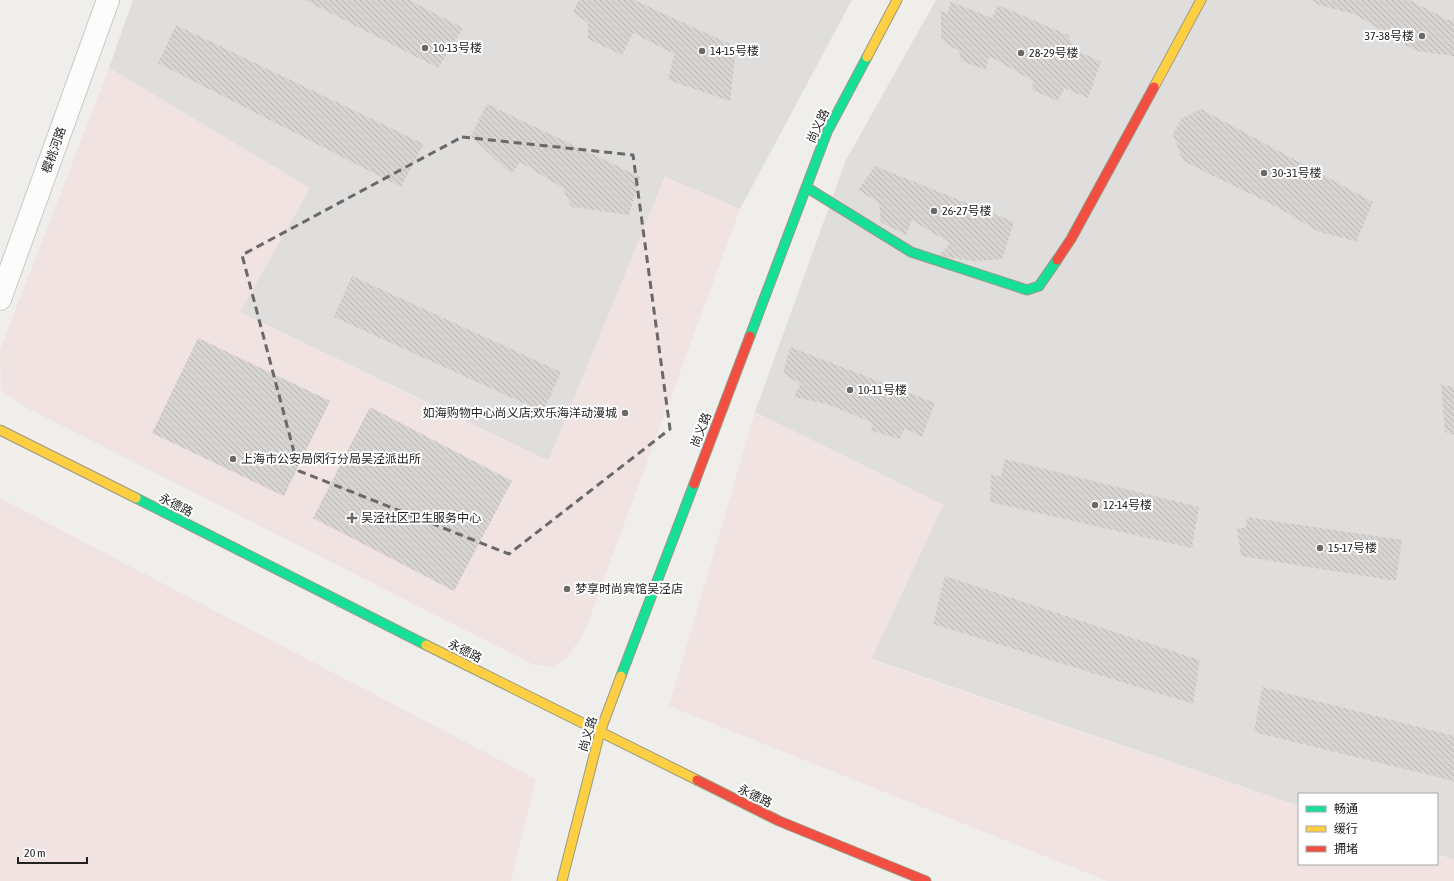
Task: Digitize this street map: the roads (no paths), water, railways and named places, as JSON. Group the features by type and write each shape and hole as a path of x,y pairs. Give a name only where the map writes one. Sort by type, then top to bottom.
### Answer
{"street":[{"name":"樱桃河路","path":"0,299 108,0"},
{"name":"尚义路","path":"562,881 600,732 826,132 897,0"},
{"path":"806,187 910,252 1027,290 1039,286 1071,239 1201,0"},
{"name":"永德路","path":"0,430 779,821 926,881"}],"place":[{"name":"37-38号楼","path":"1422,36"},
{"name":"10-13号楼","path":"425,48"},
{"name":"14-15号楼","path":"702,51"},
{"name":"28-29号楼","path":"1021,53"},
{"name":"30-31号楼","path":"1264,173"},
{"name":"26-27号楼","path":"934,211"},
{"name":"10-11号楼","path":"850,390"},
{"name":"如海购物中心尚义店;欢乐海洋动漫城","path":"625,413"},
{"name":"上海市公安局闵行分局吴泾派出所","path":"233,459"},
{"name":"12-14号楼","path":"1095,505"},
{"name":"吴泾社区卫生服务中心","path":"352,518"},
{"name":"15-17号楼","path":"1320,548"},
{"name":"梦享时尚宾馆吴泾店","path":"567,589"}]}
